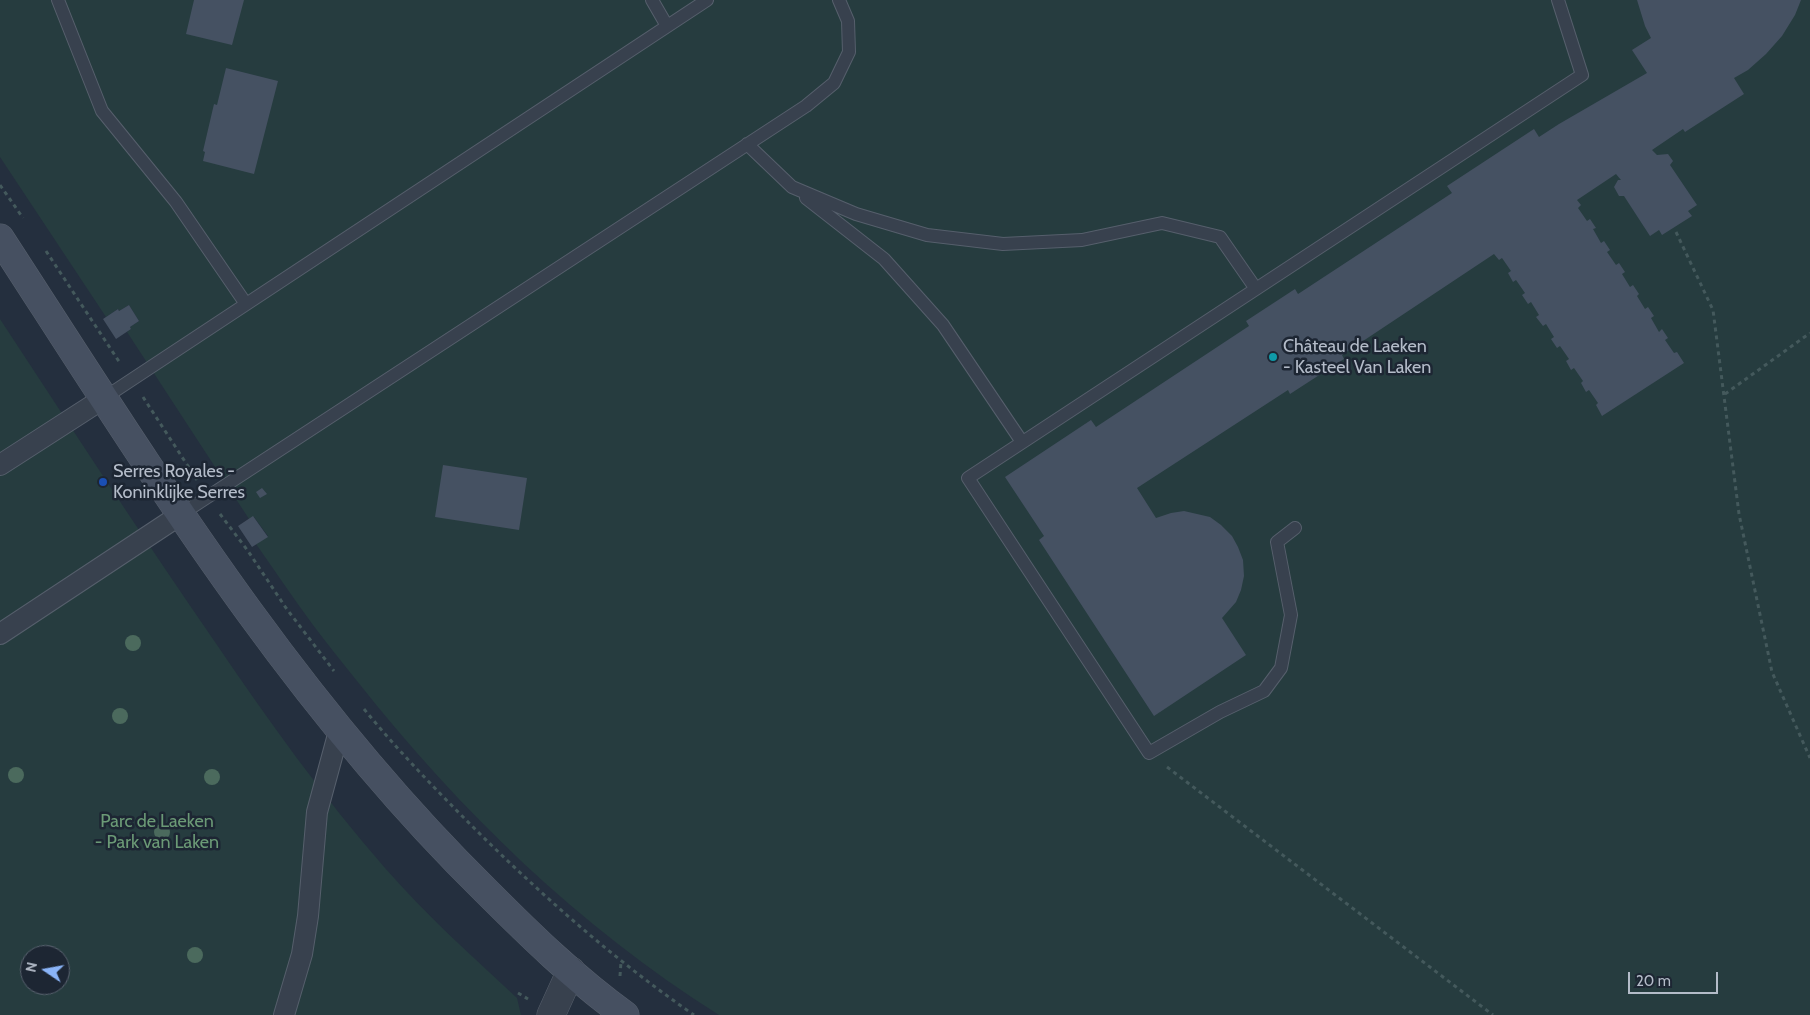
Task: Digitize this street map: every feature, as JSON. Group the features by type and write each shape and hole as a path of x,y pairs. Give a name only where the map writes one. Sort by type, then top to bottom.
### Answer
{"main road":[{"path":"0,238 180,515 254,620 339,731 399,801 463,869 525,930 618,1013"}],"street":[{"path":"0,465 104,398"},
{"path":"0,634 180,515"},
{"path":"284,1015 302,954 313,874 317,812 339,731"},
{"path":"551,1015 571,971"}],"lane":[{"path":"58,0 102,111 176,202 246,304"},
{"path":"652,0 667,26"},
{"path":"104,398 707,0"},
{"path":"180,515 806,106 834,84 849,52 848,21 839,0"},
{"path":"1295,528 1277,542 1291,616 1281,668 1264,691 1220,712 1149,753 968,478 1582,75 1558,0"},
{"path":"747,144 792,187 891,266 943,325 1022,442"},
{"path":"792,187 856,214 927,235 1003,244 1082,240 1162,223 1220,237 1256,289"}],"path":[{"path":"1676,232 1714,310 1739,514 1772,672 1810,758"},
{"path":"95,324 208,496 286,608 338,677"},
{"path":"1725,394 1810,333"},
{"path":"361,706 421,774 550,900 621,962 694,1015"},
{"path":"1149,753 1493,1015"}],"green space":[{"path":"0,0 1810,0 1810,1015 719,1015 617,944 524,863 437,776 396,729 298,605 256,544 268,536 254,517 249,519 127,332 131,329 130,327 139,321 129,305 119,311 118,309 106,317 0,157"},
{"name":"Parc de Laeken - Park van Laken","path":"0,319 160,562 297,758 362,841 401,885 450,935 517,998 521,1015 0,1015"}],"building":[{"path":"194,0 244,0 232,45 186,34"},
{"name":"Château de Laeken - Kasteel Van Laken","path":"1637,0 1801,0 1795,15 1782,36 1748,70 1734,78 1744,94 1685,132 1683,129 1652,150 1657,155 1668,154 1673,161 1670,165 1697,205 1688,211 1692,216 1662,235 1659,230 1650,236 1624,196 1619,196 1614,187 1618,180 1621,180 1616,174 1577,200 1581,205 1578,208 1587,221 1590,219 1596,228 1593,229 1601,243 1604,241 1610,250 1607,252 1616,265 1619,263 1625,272 1622,274 1630,287 1633,285 1645,309 1648,307 1654,316 1651,318 1659,332 1662,329 1668,338 1665,340 1674,353 1677,352 1684,363 1602,416 1596,405 1598,403 1589,390 1586,392 1581,383 1583,381 1574,368 1571,370 1566,361 1569,359 1560,346 1557,348 1551,339 1554,337 1546,324 1543,326 1536,317 1539,315 1531,302 1528,304 1522,295 1525,293 1516,280 1513,282 1508,273 1511,271 1502,258 1499,260 1494,254 1342,355 1344,359 1290,394 1288,390 1137,488 1156,518 1184,511 1210,517 1232,536 1243,560 1244,576 1241,590 1236,602 1222,618 1246,655 1154,716 1039,540 1044,536 1005,477 1091,420 1096,427 1249,326 1246,321 1295,289 1298,294 1452,193 1447,186 1534,129 1539,137 1647,73 1632,50 1651,38"},
{"path":"226,68 278,81 254,174 203,161 205,152 203,151 214,104 217,105"},
{"path":"129,305 139,321 116,339 103,319 118,309 119,311"},
{"path":"443,465 527,478 519,530 435,517"},
{"path":"262,488 267,494 260,498 256,492"},
{"path":"253,516 268,537 252,547 238,526"}],"place":[{"name":"Château de Laeken - Kasteel Van Laken","path":"1273,357"},
{"name":"Serres Royales - Koninklijke Serres","path":"103,482"}]}
